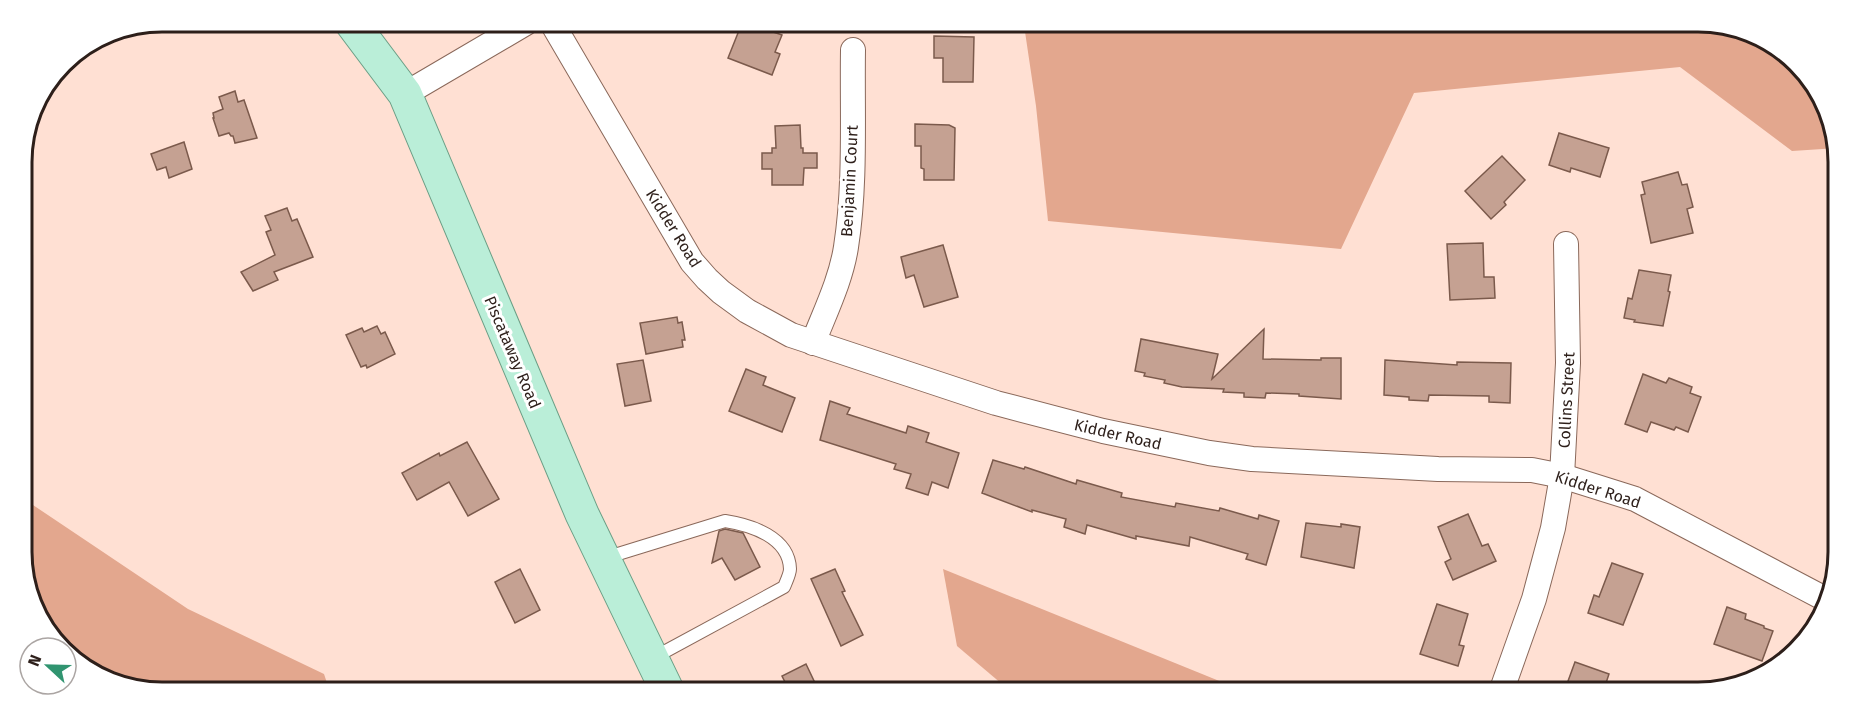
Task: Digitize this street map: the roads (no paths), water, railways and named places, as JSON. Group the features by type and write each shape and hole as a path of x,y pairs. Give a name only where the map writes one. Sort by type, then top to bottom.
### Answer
{"main road":[{"name":"Piscataway Road","path":"358,32 405,94 582,514 663,682"}],"street":[{"path":"405,94 511,32"},
{"name":"Kidder Road","path":"557,32 692,262 714,286 747,311 791,335 917,378 1034,414 1209,453 1284,461 1438,469 1532,470 1562,476 1635,499 1821,597"},
{"name":"Benjamin Court","path":"813,343 835,286 846,248 852,193 853,50"},
{"name":"Collins Street","path":"1505,682 1534,599 1553,528 1562,476 1568,363 1566,243"}],"lane":[{"path":"603,559 725,521 744,524 763,532 783,546 790,569 784,587 652,659"}]}
